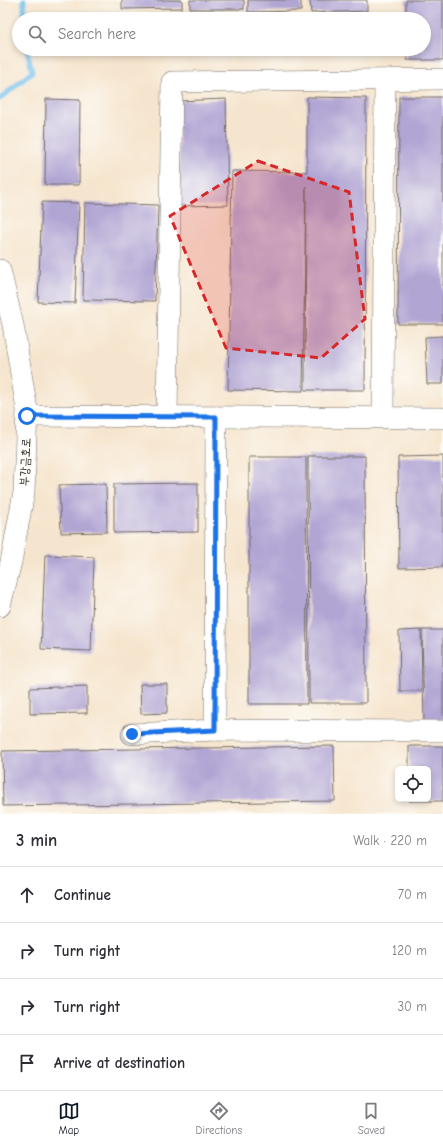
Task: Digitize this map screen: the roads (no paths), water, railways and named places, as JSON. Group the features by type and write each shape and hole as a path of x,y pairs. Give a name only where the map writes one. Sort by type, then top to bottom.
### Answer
{"street":[{"path":"167,417 172,82 443,79"},
{"path":"383,417 385,80"},
{"name":"부강금호로","path":"0,270 13,325 27,410 24,492 11,562 0,606"},
{"path":"27,416 443,418"},
{"path":"215,730 216,417"},
{"path":"132,734 215,730 443,731"}],"waterway":[{"path":"24,0 24,12"},
{"path":"0,99 32,72 29,56"}]}
